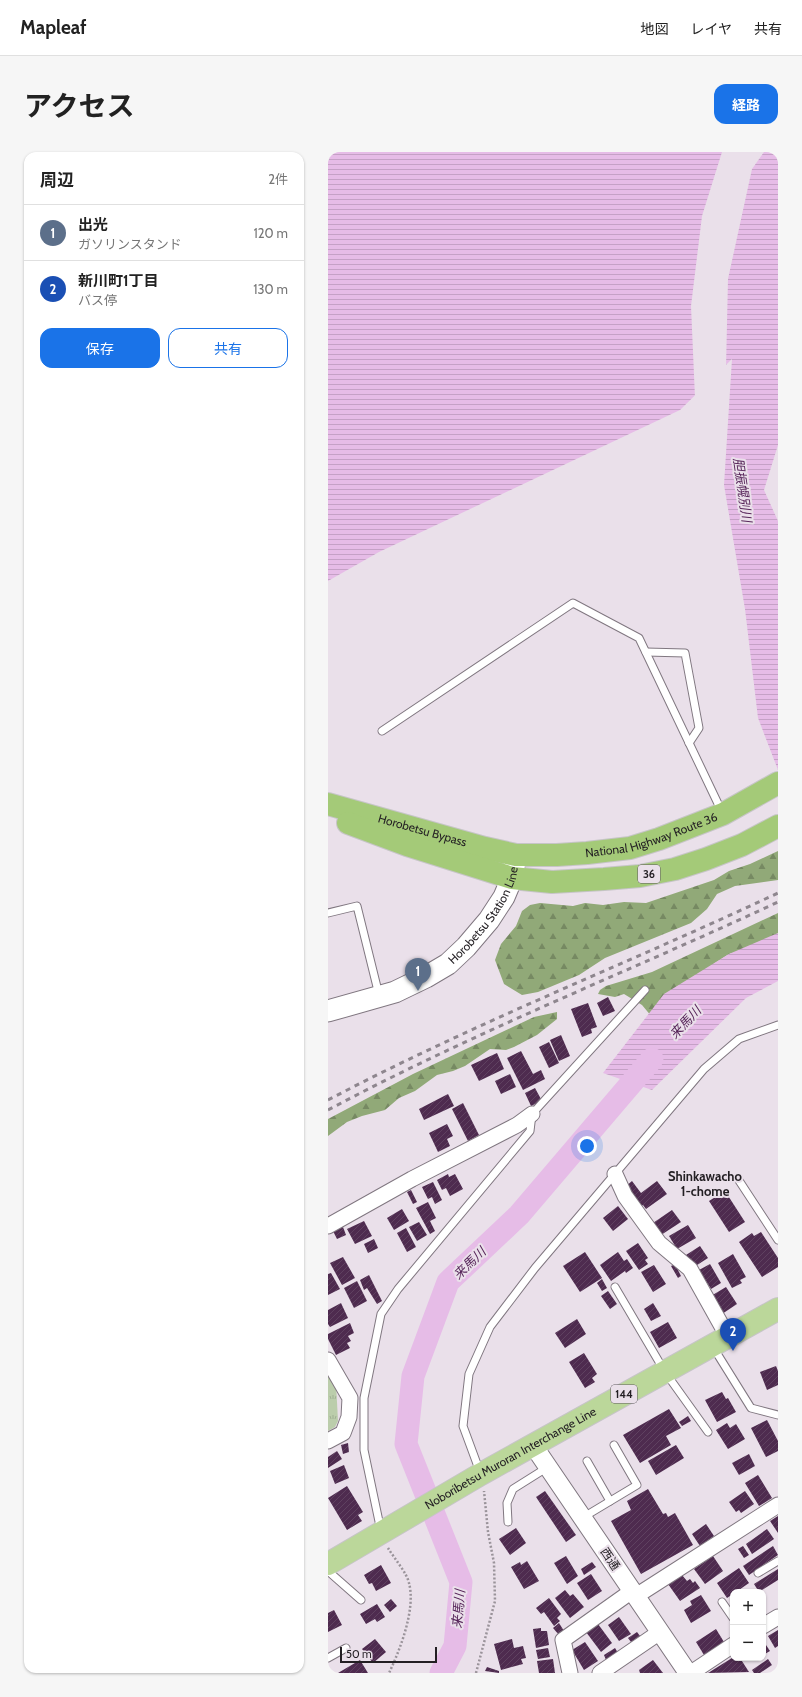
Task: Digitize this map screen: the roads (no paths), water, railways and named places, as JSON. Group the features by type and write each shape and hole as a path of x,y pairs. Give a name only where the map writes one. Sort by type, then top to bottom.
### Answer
{"highway":[{"name":"National Highway Route 36","path":"516,855 572,854 630,848 687,829 723,814 774,786"},
{"name":"Horobetsu Bypass","path":"328,804 485,848 516,855"},
{"name":"Horobetsu Bypass","path":"328,816 407,845 512,878"},
{"name":"36","path":"512,878 552,882 640,876 675,869 706,859 742,845 778,826"}],"main road":[{"name":"Horobetsu Station Line","path":"328,1011 379,995 395,992 426,977 448,964 466,947 489,920 504,897 512,878 516,855"},
{"name":"Noboribetsu Muroran Interchange Line","path":"328,1564 386,1534 478,1481 533,1445 778,1309"}],"street":[{"path":"328,1226 517,1125 532,1114"},
{"path":"615,1174 625,1196 659,1243 690,1269 720,1341"},
{"path":"328,1360 350,1398 349,1418 343,1433 328,1442"},
{"name":"西通","path":"533,1445 660,1632 690,1673"},
{"path":"570,1673 563,1640 634,1594 778,1505"},
{"path":"765,1625 778,1617"},
{"path":"600,1673 660,1632"},
{"path":"690,1673 730,1647"}],"lane":[{"path":"382,731 573,602 639,638 723,814"},
{"path":"646,652 685,653 699,728 690,743"},
{"path":"328,913 357,906 379,995"},
{"path":"386,1534 364,1450 364,1398 381,1314 398,1289 530,1131 532,1114 645,990"},
{"path":"478,1481 463,1426 469,1374 490,1327 535,1268 704,1069 739,1040 778,1025"},
{"path":"738,1179 778,1240"},
{"path":"615,1287 665,1372 708,1432"},
{"path":"720,1341 751,1408 778,1415"},
{"path":"349,1418 364,1421"},
{"path":"582,1518 637,1485 614,1444"},
{"path":"587,1461 610,1501"},
{"path":"508,1522 508,1503 514,1489 548,1467"},
{"path":"758,1573 778,1561"},
{"path":"328,1571 362,1600"},
{"path":"722,1602 730,1614"},
{"path":"328,1658 346,1648"}],"water":[{"name":"胆振幌別川","path":"328,152 778,152 778,445 764,490 778,521 778,770 758,718 745,609 724,485 732,359 680,410 379,552 328,581"},
{"path":"778,933 778,981 746,998 652,1090 603,1073 664,994 729,954"}],"waterway":[{"name":"来馬川","path":"441,1673 455,1646 461,1582 406,1444 413,1376 448,1282 519,1215 652,1059"}],"railway":[{"path":"328,1100 495,1019 778,893"},
{"path":"328,1110 439,1054 495,1028 778,902"}],"place":[{"name":"出光","path":"418,991"},
{"name":"新川町1丁目","path":"733,1351"}],"district":[{"name":"Shinkawacho 1-chome","path":"705,1184"}]}
